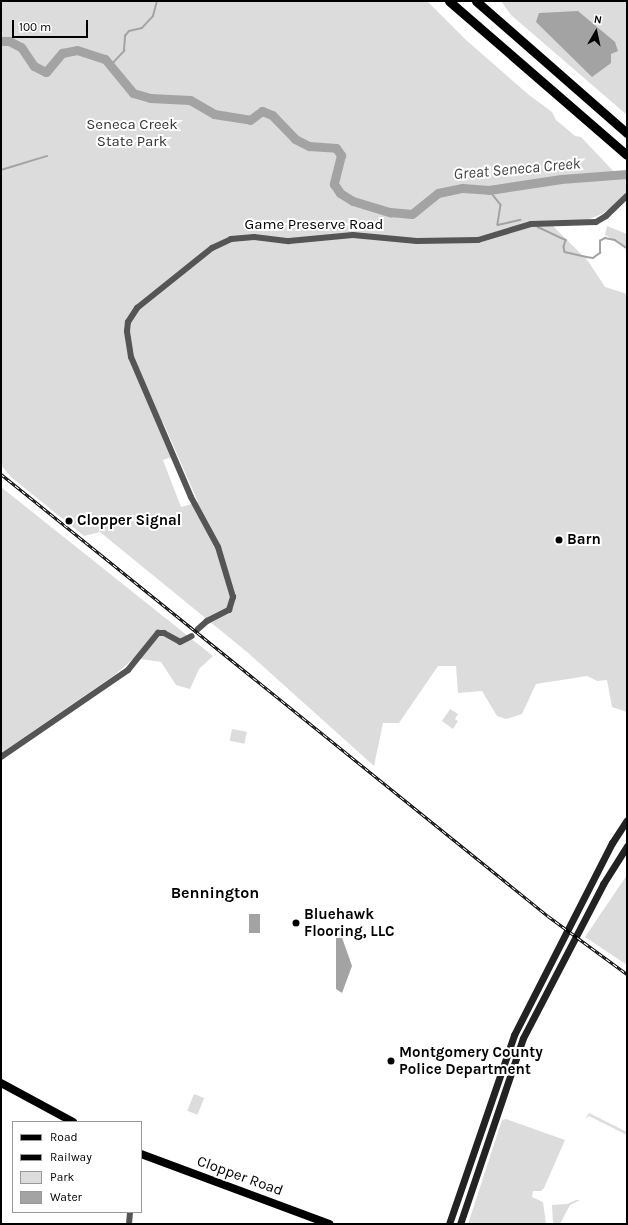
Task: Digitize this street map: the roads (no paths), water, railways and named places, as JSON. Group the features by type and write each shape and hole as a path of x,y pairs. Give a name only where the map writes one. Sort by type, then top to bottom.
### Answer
{"highway":[{"path":"449,1 624,153"},
{"path":"476,1 627,132"}],"main road":[{"path":"449,1224 509,1047 612,843 627,820"},
{"path":"460,1224 523,1038 580,928 627,846"},
{"path":"1,1083 71,1121"},
{"name":"Clopper Road","path":"142,1154 329,1224"}],"street":[{"name":"Game Preserve Road","path":"198,629 203,623 229,610 233,597 218,547 191,497 131,357 127,331 128,322 137,308 212,248 231,240 254,237 289,240 353,235 417,241 478,240 531,224 596,222 606,216 627,196"},
{"path":"1,757 128,670 158,633 164,633 180,642 192,636"},
{"path":"129,1224 130,1213"}],"water":[{"path":"578,11 615,42 618,51 611,54 611,63 592,77 536,22 539,13"},
{"path":"249,914 260,914 260,933 249,933"},
{"path":"339,929 352,966 342,993 336,989 336,936"}],"waterway":[{"path":"112,64 124,51 125,36 129,31 142,28 153,16 157,1"},
{"name":"Great Seneca Creek","path":"1,41 9,41 21,47 34,66 46,72 62,53 77,50 105,59 133,93 150,98 190,100 214,114 250,120 262,111 272,115 295,139 309,146 336,148 341,155 334,184 340,193 353,201 390,212 412,214 438,193 462,188 489,190 561,179 627,174"},
{"path":"1,170 47,156"},
{"path":"489,190 501,205 498,225 520,220"},
{"path":"538,227 566,240 564,247 565,252 586,257 593,258 600,253 600,241 605,238 615,240 627,248"}],"railway":[{"path":"1,474 548,916 627,974"}],"place":[{"name":"Clopper Signal","path":"69,521"},
{"name":"Barn","path":"559,540"},
{"name":"Bluehawk Flooring, LLC","path":"296,923"},
{"name":"Montgomery County Police Department","path":"391,1061"}],"district":[{"name":"Bennington","path":"215,893"}],"park label":[{"name":"Seneca Creek State Park","path":"132,132"}]}
